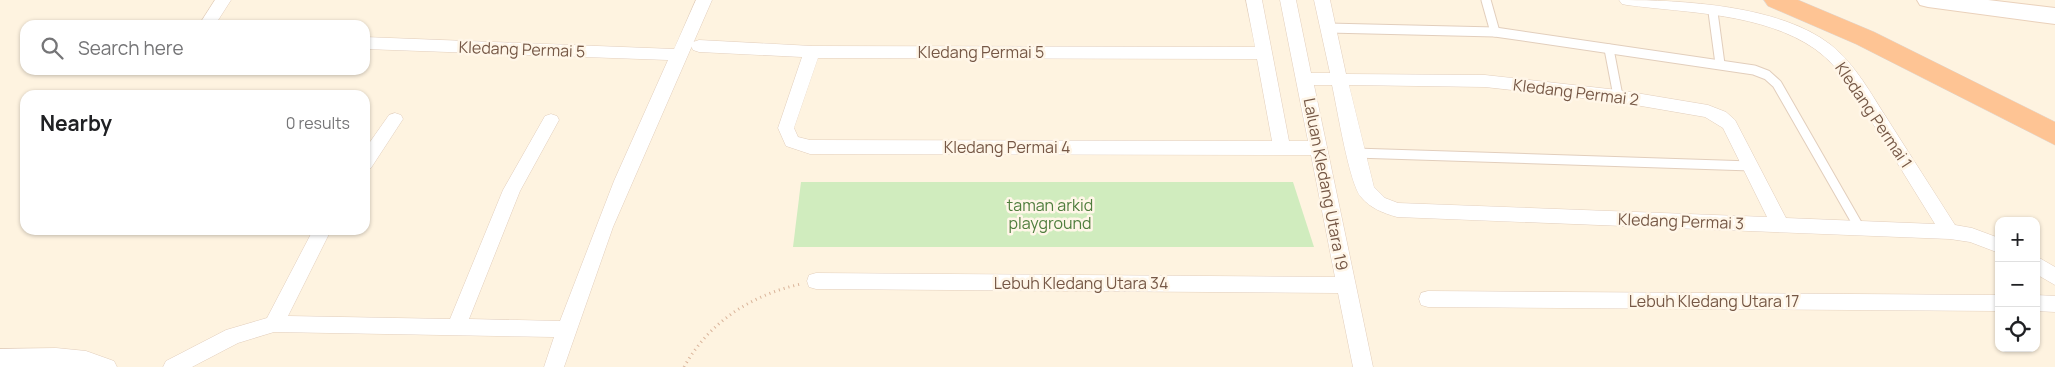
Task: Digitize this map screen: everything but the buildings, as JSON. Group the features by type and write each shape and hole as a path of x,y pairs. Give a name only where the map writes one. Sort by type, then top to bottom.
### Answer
{"highway":[{"path":"1776,0 1865,38 2034,122 2055,135"}],"main road":[{"path":"1928,0 2055,16"},
{"path":"2037,0 2055,2"}],"street":[{"path":"210,20 223,0"},
{"path":"554,367 566,329 624,178 704,0"},
{"path":"1254,0 1282,147"},
{"name":"Laluan Kledang Utara 19","path":"1288,0 1364,367"},
{"path":"1322,0 1355,153"},
{"name":"Kledang Permai 1","path":"1627,0 1713,12 1781,27 1810,39 1830,52 1848,71 1950,232"},
{"name":"Kledang Permai 5","path":"370,43 679,55"},
{"name":"Kledang Permai 5","path":"699,46 812,52 1263,52"},
{"name":"Kledang Permai 4","path":"812,52 786,128 792,141 810,147 1318,148"},
{"name":"Kledang Permai 2","path":"1305,79 1485,81 1618,96 1708,111 1720,116 1729,124 1780,225"},
{"path":"370,156 395,119"},
{"path":"456,327 512,190 551,120"},
{"name":"Kledang Permai 3","path":"1355,153 1366,191 1379,203 1397,210 1950,232 1972,235 1995,244"},
{"path":"274,324 319,235"},
{"path":"2040,267 2055,277"},
{"name":"Lebuh Kledang Utara 34","path":"816,281 1346,285"},
{"name":"Lebuh Kledang Utara 17","path":"1428,299 1995,303"},
{"path":"2040,303 2055,304"},
{"path":"173,367 232,336 274,324 566,329"},
{"path":"0,358 86,358 107,367"}],"lane":[{"path":"1486,0 1495,32"},
{"path":"1713,12 1720,64"},
{"path":"1328,28 1495,32 1720,64 1754,70 1768,75 1777,84 1859,227"},
{"path":"1609,49 1618,96"},
{"path":"1355,153 1751,166"}],"path":[{"path":"684,367 689,355 718,323 783,287 816,281"}],"green space":[{"name":"taman arkid playground","path":"801,182 1293,182 1314,247 793,247"}]}
